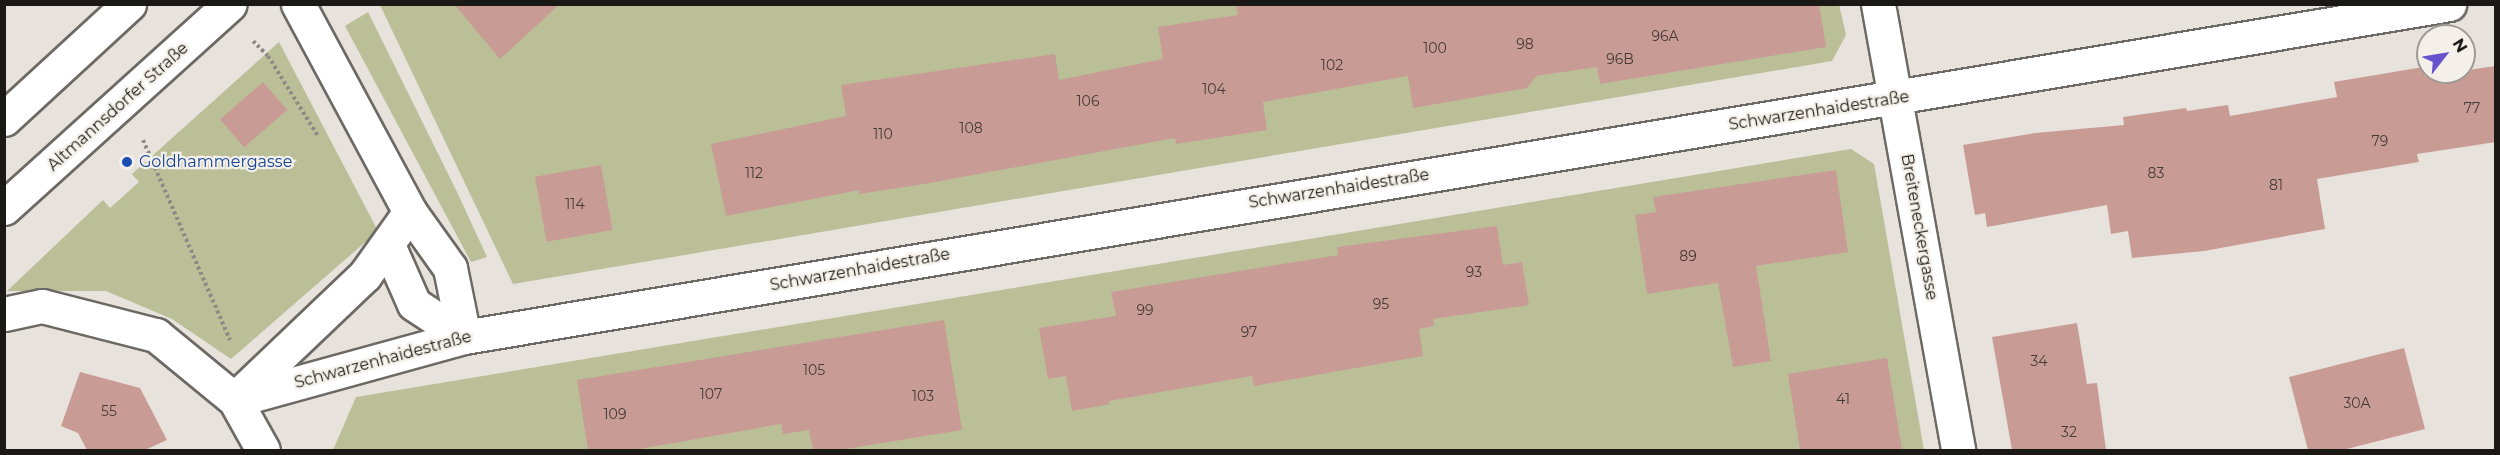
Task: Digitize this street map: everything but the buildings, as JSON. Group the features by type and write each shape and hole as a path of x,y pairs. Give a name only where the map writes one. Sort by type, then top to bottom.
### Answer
{"street":[{"path":"4,119 129,4"},
{"name":"Altmannsdorfer Straße","path":"4,208 231,4"},
{"name":"Breiteneckergasse","path":"1878,4 1958,450"},
{"name":"Schwarzenhaidestraße","path":"235,400 464,337 1297,195 1896,99 2449,4"},
{"path":"301,5 410,212 450,268 464,337"},
{"path":"235,400 365,275 410,212"},
{"path":"388,245 414,304 464,337"},
{"path":"4,314 42,306 156,335 235,400 263,450"}],"path":[{"path":"126,100 234,349 235,400"}],"green space":[{"path":"1839,4 1846,35 1832,61 513,284 380,5"},
{"path":"368,12 487,257 471,262 345,26"},
{"path":"279,42 378,231 231,359 172,319 106,291 7,291 103,200 110,208 139,182 132,174"},
{"path":"1851,149 1874,164 1924,450 333,450 356,397"}],"place":[{"name":"Goldhammergasse","path":"127,162"}]}
